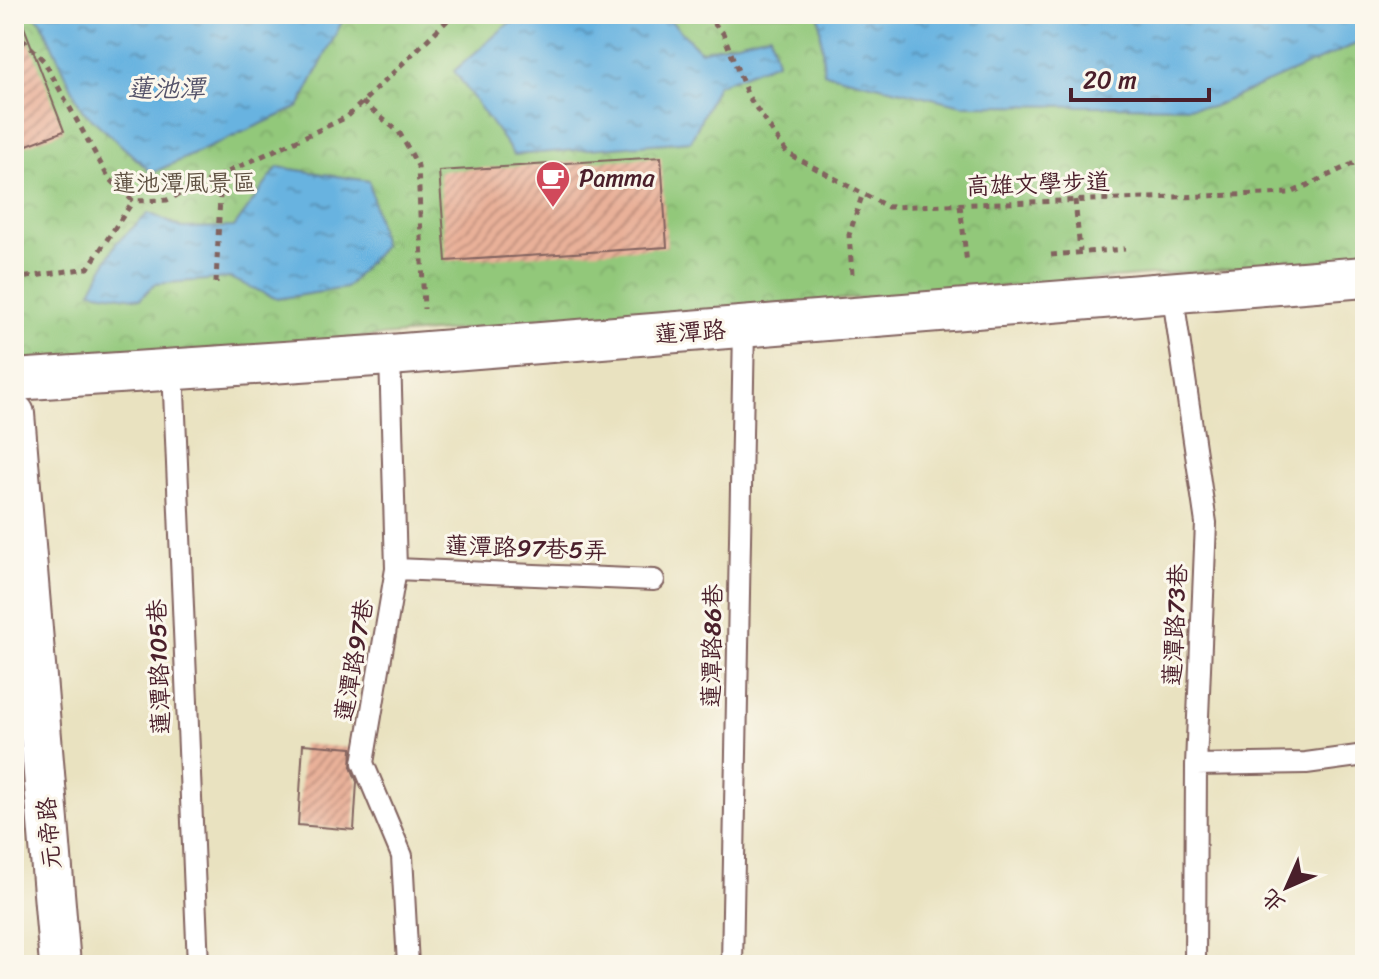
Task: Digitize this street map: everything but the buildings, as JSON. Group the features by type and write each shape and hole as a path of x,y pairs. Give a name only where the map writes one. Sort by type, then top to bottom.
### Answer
{"street":[{"name":"蓮潭路","path":"14,380 390,355 744,328 1172,290 1365,277"},
{"name":"元帝路","path":"14,414 60,965"}],"lane":[{"name":"蓮潭路73巷","path":"1172,290 1206,523 1196,765 1195,965"},
{"name":"蓮潭路86巷","path":"732,965 744,328"},
{"name":"蓮潭路97巷","path":"390,355 396,569 363,763 402,856 408,965"},
{"name":"蓮潭路105巷","path":"173,368 198,965"},
{"name":"蓮潭路97巷5弄","path":"396,569 654,580"},
{"path":"1196,765 1306,763 1365,755"}],"path":[{"path":"14,30 44,61 108,177 133,201 167,200 347,117 454,14"},
{"name":"高雄文學步道","path":"705,14 723,33 748,96 787,153 888,207 1291,193 1365,158"},
{"path":"362,102 399,132 418,166 424,310"},
{"path":"216,283 221,174"},
{"path":"852,276 849,235 863,193"},
{"path":"1075,200 1080,252"},
{"path":"14,279 88,268 133,201"},
{"path":"960,205 967,264"}],"green space":[{"name":"蓮池潭風景區","path":"14,14 1365,14 1365,258 14,365"}],"water":[{"name":"蓮池潭","path":"32,14 346,14 299,107 152,173 82,110 41,21"},
{"path":"529,14 664,14 700,51 770,34 777,62 717,85 691,141 514,155 454,71 508,24"},
{"path":"819,14 1365,14 1365,40 1212,107 962,105 824,73"},
{"path":"278,167 369,181 383,246 346,288 277,299 230,278 155,284 140,299 91,291 116,243 149,213 182,228 234,227"}],"place":[{"name":"Pamma","path":"553,209"}]}
